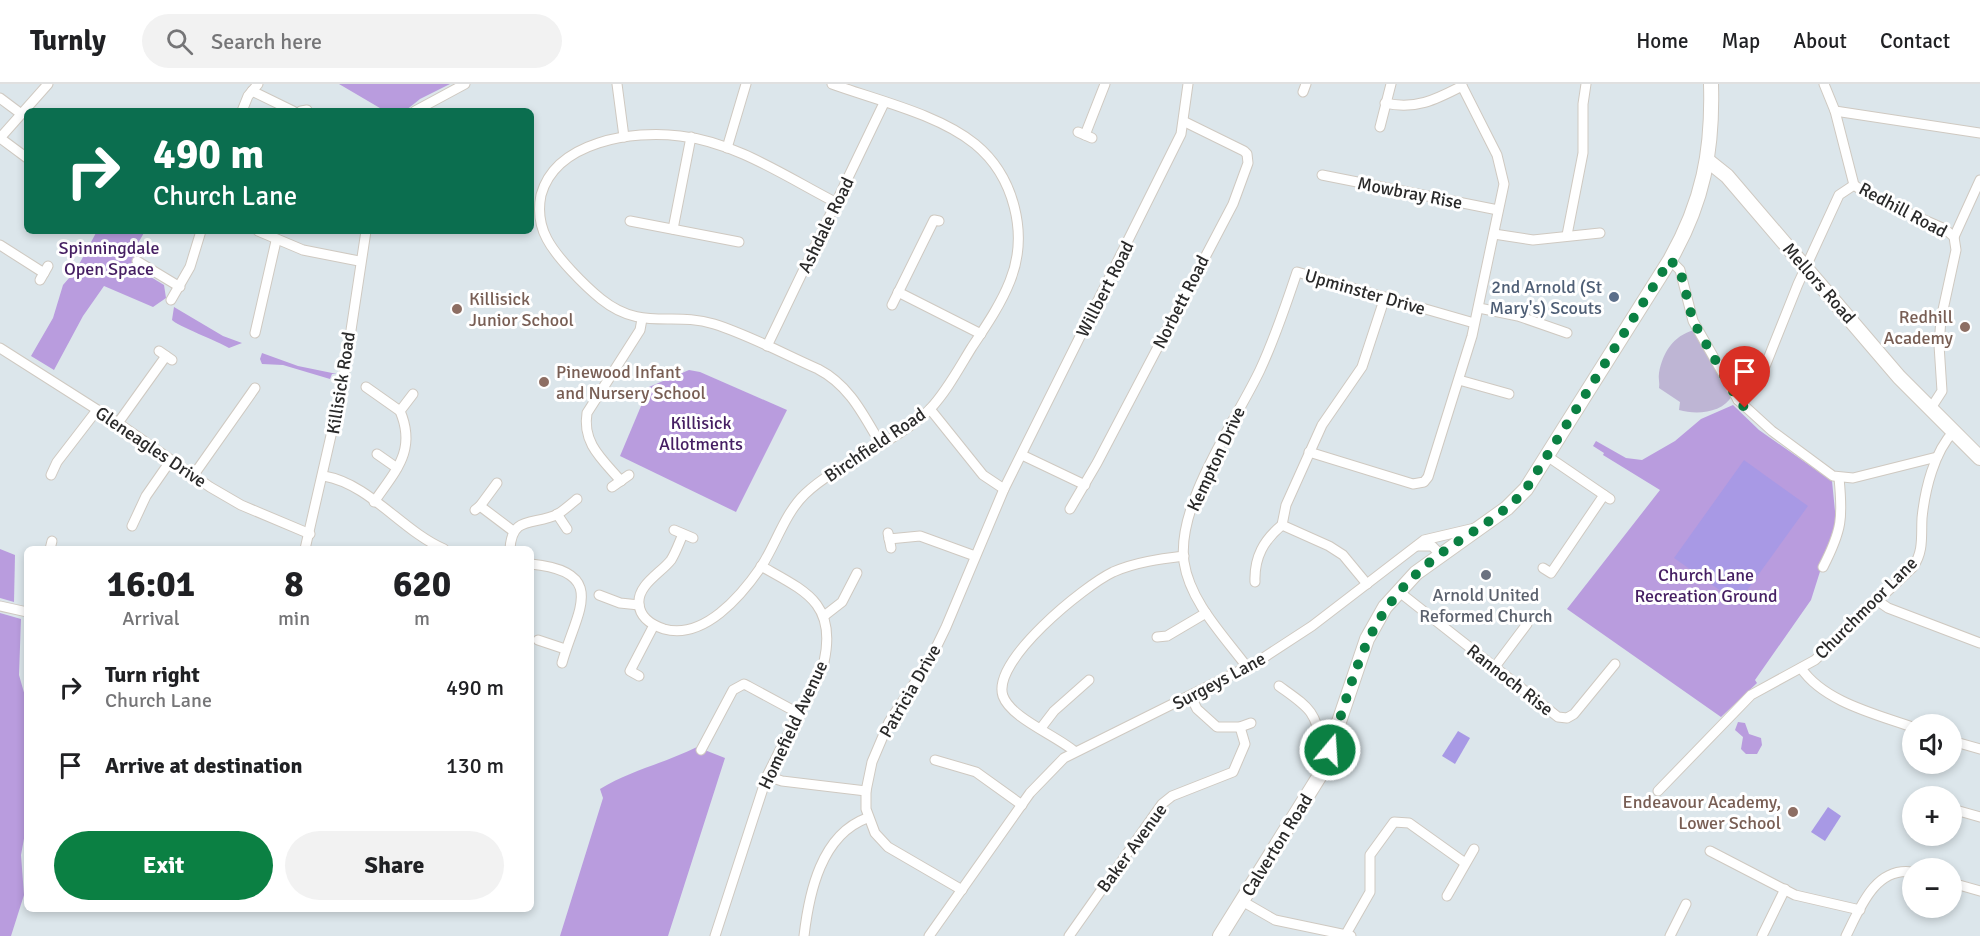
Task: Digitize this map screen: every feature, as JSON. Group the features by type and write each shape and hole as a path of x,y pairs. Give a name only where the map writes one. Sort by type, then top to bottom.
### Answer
{"street":[{"path":"25,108 48,84"},
{"path":"427,108 465,84"},
{"path":"617,84 624,138"},
{"path":"727,148 746,84"},
{"name":"Birchfield Road","path":"654,625 677,631 695,629 725,608 761,566 802,496 930,409 981,334 1010,282 1017,257 1017,219 1006,182 976,145 942,124 832,84"},
{"path":"1085,135 1105,84"},
{"name":"Willbert Road","path":"1004,489 1154,190 1185,122 1188,84"},
{"path":"1380,127 1384,103 1391,84"},
{"path":"1567,235 1583,153 1583,104 1586,84"},
{"name":"Calverton Road","path":"1220,936 1322,772 1366,639 1385,607 1398,591 1445,551 1507,508 1521,494 1670,260 1693,216 1707,160 1711,84"},
{"name":"Redhill Road","path":"1824,84 1835,111 1854,185 1870,196 1945,229 1954,237 1956,250 1941,319 1939,345 1942,391 1931,408"},
{"path":"1310,452 1413,484 1424,482 1459,380 1479,308 1503,174 1497,155 1461,85 1425,104 1399,106 1384,103"},
{"path":"244,108 255,87 288,108"},
{"path":"0,98 20,113"},
{"name":"Ashdale Road","path":"767,346 884,103"},
{"path":"24,109 0,138 24,156"},
{"path":"1835,111 1980,133"},
{"name":"Norbett Road","path":"1070,509 1085,485 1233,204 1248,163 1244,150 1185,122"},
{"path":"837,203 727,148 691,137 662,134 624,138 585,148 562,161 543,188 540,219 552,247 586,285 616,309 642,319 704,321 818,369 841,384 852,397 880,443"},
{"path":"673,230 691,137"},
{"name":"Mellors Road","path":"1707,160 1727,176 1899,377 1931,408"},
{"name":"Mowbray Rise","path":"1322,175 1498,210"},
{"path":"1954,237 1980,180"},
{"path":"1738,400 1749,394 1760,379 1839,195 1854,185"},
{"path":"892,305 934,220 939,221"},
{"path":"630,221 739,242"},
{"path":"1494,234 1533,240 1600,232"},
{"path":"171,300 190,267 200,234"},
{"path":"263,234 276,241 310,252 359,261"},
{"name":"Killisick Road","path":"306,546 324,476 343,383 359,261 365,234"},
{"path":"255,333 276,241"},
{"path":"0,245 44,273"},
{"path":"1670,260 1680,270 1693,321 1738,400 1772,430 1839,478 1853,478 1937,457"},
{"path":"137,261 180,287"},
{"name":"Upminster Drive","path":"1283,314 1297,272 1474,323"},
{"path":"898,292 981,334"},
{"path":"1255,582 1256,561 1264,543 1282,525 1286,505 1322,425 1362,367 1385,297"},
{"path":"1479,308 1518,316 1567,333"},
{"name":"Kempton Drive","path":"1247,667 1206,613 1188,575 1184,556 1187,523 1195,500 1243,400 1259,373 1283,314"},
{"path":"629,475 616,484 591,446 586,431 586,421 587,413 640,330 642,319"},
{"name":"Gleneagles Drive","path":"0,348 118,423 193,476 241,505 310,534"},
{"path":"118,423 166,356"},
{"path":"1459,380 1509,394"},
{"path":"366,387 400,411"},
{"path":"193,476 255,388"},
{"path":"374,502 397,468 406,448 400,411 413,393"},
{"path":"1931,408 1980,458"},
{"path":"930,409 982,475 1004,489"},
{"path":"51,475 57,462 97,410"},
{"name":"Churchmoor Lane","path":"1658,791 1751,695 1802,668 1835,643 1919,559 1922,552 1925,502 1937,457 1954,431"},
{"path":"376,454 397,468"},
{"path":"1022,455 1085,485"},
{"path":"1543,568 1551,573 1607,497 1547,456"},
{"path":"132,526 146,496 171,460"},
{"path":"324,476 339,480 440,546"},
{"path":"1823,567 1840,529 1842,517 1839,478"},
{"path":"497,483 478,508 513,531"},
{"name":"Patricia Drive","path":"867,818 866,791 880,740 936,648 962,593 975,556 1004,489"},
{"path":"510,546 513,531 526,523 557,514 577,499"},
{"path":"557,514 567,529"},
{"path":"1282,525 1329,546 1342,555 1367,585"},
{"name":"Surgeys Lane","path":"929,936 1022,805 1050,770 1074,751 1247,667 1291,640 1415,547 1438,534 1481,526"},
{"path":"632,675 654,625 645,618 639,605 641,593 670,560 678,532 693,538"},
{"path":"1438,534 1445,551"},
{"path":"890,540 920,536 975,556"},
{"path":"1415,547 1432,546 1445,551"},
{"path":"1074,751 1013,712 1007,704 1001,687 1006,671 1034,636 1062,608 1101,579 1147,561 1184,556"},
{"path":"534,564 562,568 574,576 580,588 582,604 561,663"},
{"path":"761,566 804,590 817,603 824,616 842,602 857,573"},
{"name":"Rannoch Rise","path":"1398,591 1554,715 1562,717 1574,714 1611,677 1616,664"},
{"path":"599,595 620,603 639,605"},
{"path":"1878,601 1888,608 1980,643"},
{"path":"0,606 24,611"},
{"path":"1157,637 1167,636 1206,613"},
{"name":"Homefield Avenue","path":"715,936 767,776 824,662 827,644 824,616"},
{"path":"1494,668 1527,624"},
{"path":"1519,634 1528,641"},
{"path":"538,640 566,650"},
{"path":"1802,668 1816,684 1854,705 1902,723"},
{"path":"1041,728 1054,711 1089,680"},
{"path":"701,750 733,690 744,684 798,713"},
{"path":"1279,686 1309,710 1318,722 1323,747 1330,750"},
{"path":"1191,696 1197,709 1217,727 1240,727 1251,723"},
{"name":"Baker Avenue","path":"1069,936 1162,804 1172,796 1233,772 1245,744 1240,727"},
{"path":"700,729 711,734"},
{"path":"1962,744 1980,750"},
{"path":"935,759 976,772 1022,805"},
{"path":"767,776 783,781 866,791"},
{"path":"1962,812 1980,816"},
{"path":"804,936 814,882 827,855 842,836 867,818 875,833 888,847 962,890"},
{"path":"1242,901 1284,922 1349,935 1370,892 1370,855 1390,825 1403,821 1465,864"},
{"path":"1447,896 1474,849"},
{"path":"1710,851 1719,861 1805,898 1844,904 1860,910"},
{"path":"1847,936 1860,910 1879,881 1902,871"},
{"path":"1962,886 1980,891"},
{"path":"1762,936 1785,889"},
{"path":"1671,936 1686,910"}],"green space":[{"path":"339,84 450,84 420,99 409,108 380,108"},
{"name":"Spinningdale Open Space","path":"95,234 143,234 133,252 137,255 131,265 164,285 166,298 153,307 104,286 83,316 54,370 31,356 53,318 63,285 76,270"},
{"path":"174,307 223,336 242,343 229,348 181,326 172,320"},
{"path":"262,353 298,366 337,374 332,374 330,379 283,365 262,364 260,359"},
{"name":"Killisick Allotments","path":"689,370 700,372 787,410 736,512 620,456 649,387"},
{"name":"Church Lane Recreation Ground","path":"1733,405 1759,430 1832,481 1836,521 1811,600 1755,680 1757,683 1721,717 1567,609 1660,490 1603,455 1604,453 1593,446 1596,441 1626,458 1642,460 1675,441 1701,419"},
{"path":"0,549 15,555 14,602 0,598"},
{"path":"0,613 21,619 19,675 24,692 24,838 21,855 24,895 11,936 0,936"},
{"path":"1738,722 1745,723 1749,734 1761,738 1762,745 1757,754 1746,754 1741,749 1743,737 1735,730"},
{"path":"697,747 725,758 668,936 560,936 603,798 600,789"}],"shaded area":[{"path":"1694,330 1732,396 1722,406 1701,412 1679,410 1680,402 1659,388 1659,373 1666,352 1680,336"},
{"path":"1744,460 1808,506 1738,603 1674,558"},
{"path":"1458,731 1470,738 1455,764 1442,756"},
{"path":"1828,807 1841,816 1825,841 1811,832"}],"place":[{"name":"2nd Arnold (St Mary's) Scouts","path":"1614,297"},
{"name":"Killisick Junior School","path":"457,309"},
{"name":"Redhill Academy","path":"1965,327"},
{"name":"Pinewood Infant and Nursery School","path":"544,382"},
{"name":"Arnold United Reformed Church","path":"1486,575"},
{"name":"Endeavour Academy, Lower School","path":"1793,812"}],"route":[{"path":"1330,750 1366,639 1385,607 1416,573 1494,518 1526,489 1670,260 1680,270 1687,306 1693,321 1738,400 1745,408"}]}
